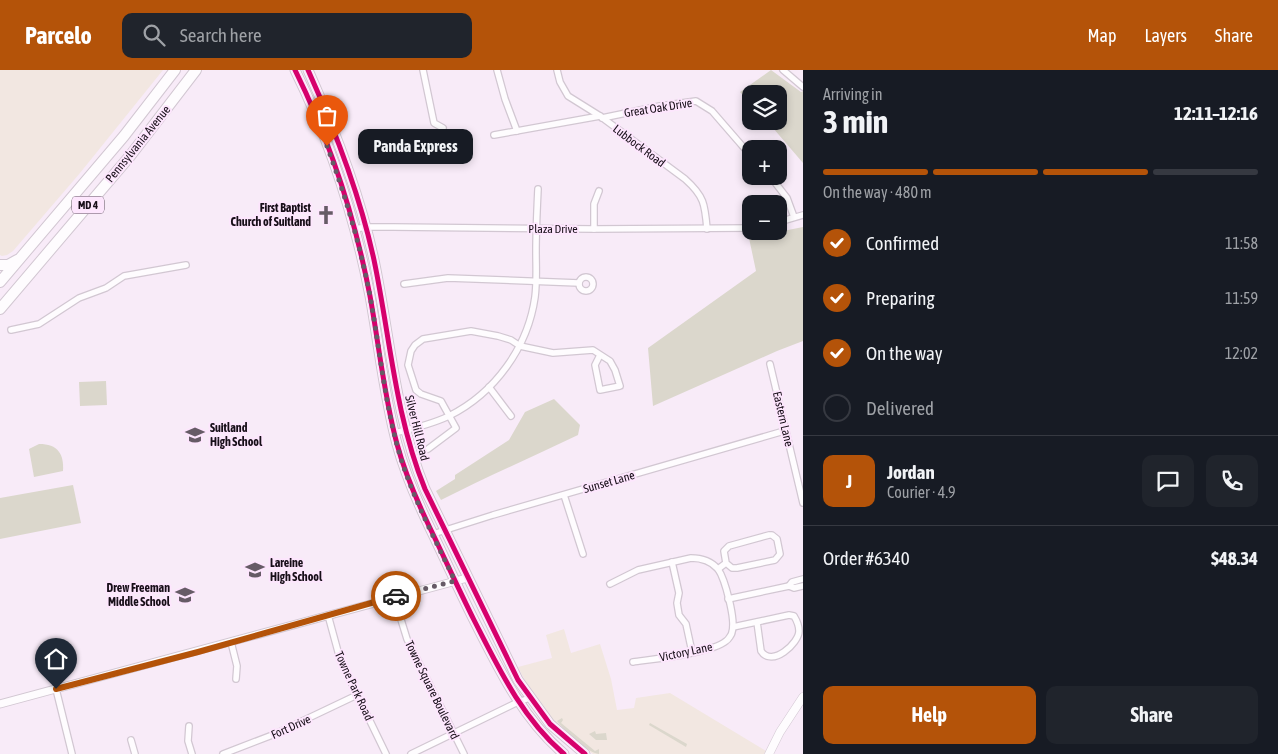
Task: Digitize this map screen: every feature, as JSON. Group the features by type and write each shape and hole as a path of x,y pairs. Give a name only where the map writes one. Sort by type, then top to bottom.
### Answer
{"highway":[{"name":"Pennsylvania Avenue","path":"0,282 124,136 175,70"},
{"name":"Pennsylvania Avenue","path":"0,309 130,156 196,70"},
{"path":"0,265 8,264 20,258"}],"main road":[{"name":"Silver Hill Road","path":"309,70 338,142 366,227 384,312 405,430 419,475 444,531 518,680 550,724 585,754"},
{"name":"Silver Hill Road","path":"296,72 329,152 355,229 370,296 394,433 408,479 491,654 518,702 543,734 564,754"},
{"path":"769,754 780,732 803,697"}],"street":[{"path":"296,72 309,70"},
{"path":"423,70 434,123 443,128"},
{"path":"497,70 517,131"},
{"name":"Lubbock Road","path":"557,70 566,94 601,117 697,190 704,202 707,229"},
{"path":"783,70 803,87"},
{"name":"Great Oak Drive","path":"494,135 696,101 712,111 742,146"},
{"path":"777,185 787,198 794,217"},
{"path":"394,433 448,416 470,403 502,373 520,346 531,315 536,281 538,189"},
{"path":"594,229 594,204 599,191"},
{"path":"787,219 803,215"},
{"name":"Plaza Drive","path":"355,229 366,227 742,228"},
{"path":"11,330 40,324 79,298 106,288 124,276 186,265"},
{"path":"404,284 448,278 579,283"},
{"path":"428,449 456,428 441,401 421,394 414,387 408,360 415,345 425,338 476,332 511,340 520,346 557,354 593,350 600,356 606,357 612,364 620,386 600,390 596,365 600,356"},
{"name":"Eastern Lane","path":"770,364 784,430 803,503"},
{"path":"489,387 511,416"},
{"name":"Sunset Lane","path":"433,534 784,430"},
{"path":"564,495 583,554"},
{"path":"772,535 777,539 780,554 775,560 737,568 732,568 726,563 724,551 729,546 772,535"},
{"path":"610,584 638,570 698,558 710,562 718,569 724,582 733,627 789,615 794,616 798,621 800,632 784,653 777,657 768,656 761,651 757,622"},
{"path":"672,562 679,593 677,603 680,614 686,624 692,652"},
{"path":"718,569 726,563"},
{"path":"0,706 56,689 467,578"},
{"path":"789,586 792,582 803,579"},
{"path":"728,599 789,586 794,588 803,586"},
{"name":"Towne Square Boulevard","path":"394,597 407,639 464,754"},
{"name":"Towne Park Road","path":"328,615 338,654 386,754"},
{"name":"Victory Lane","path":"633,662 715,646 727,641 733,627"},
{"path":"231,642 237,666 236,678"},
{"path":"56,689 72,754"},
{"name":"Fort Drive","path":"223,754 275,734 357,696"},
{"path":"411,754 530,698"},
{"path":"189,726 188,741 192,754"},
{"path":"131,740 135,754"}],"shaded area":[{"path":"0,70 163,70 80,173 13,251 2,256 0,255"},
{"path":"771,70 801,92 803,91 803,163 787,144 787,140 783,140 775,130 787,130 787,85 750,85"},
{"path":"803,227 803,341 653,406 648,348 756,271 749,240 787,240 787,230"},
{"path":"106,381 107,405 80,406 79,382"},
{"path":"554,399 580,425 578,435 441,500 436,491 455,479 455,475 509,440 525,412"},
{"path":"39,444 46,444 58,451 61,455 63,471 34,477 29,449"},
{"path":"73,485 81,523 0,539 0,498"},
{"path":"564,629 571,653 600,644 611,679 617,710 634,708 636,698 670,693 766,751 764,754 593,754 579,745 546,713 518,667 552,658 546,635"},
{"path":"562,718 561,723 595,751 599,749 599,754 583,746 565,730 557,721"},
{"path":"650,723 687,744 686,747 649,725"},
{"path":"595,731 596,734 606,733 607,740 596,740 589,734"}],"cycle path":[{"path":"295,70 330,152 349,209 370,296 392,426 412,487 468,609 502,674 536,725 564,754"},
{"path":"308,70 337,139 362,211 380,289 400,405 415,461 425,489 518,680 550,724 585,754"}],"way so far":[{"path":"327,146 355,229 370,296 399,452 408,479 455,581 396,596"}],"place":[{"name":"Panda Express","path":"327,146"},
{"name":"First Baptist Church of Suitland","path":"326,215"},
{"name":"Suitland High School","path":"195,435"},
{"name":"Lareine High School","path":"255,570"},
{"name":"Drew Freeman Middle School","path":"185,595"}],"route":[{"path":"56,689 198,652 396,596"}]}
